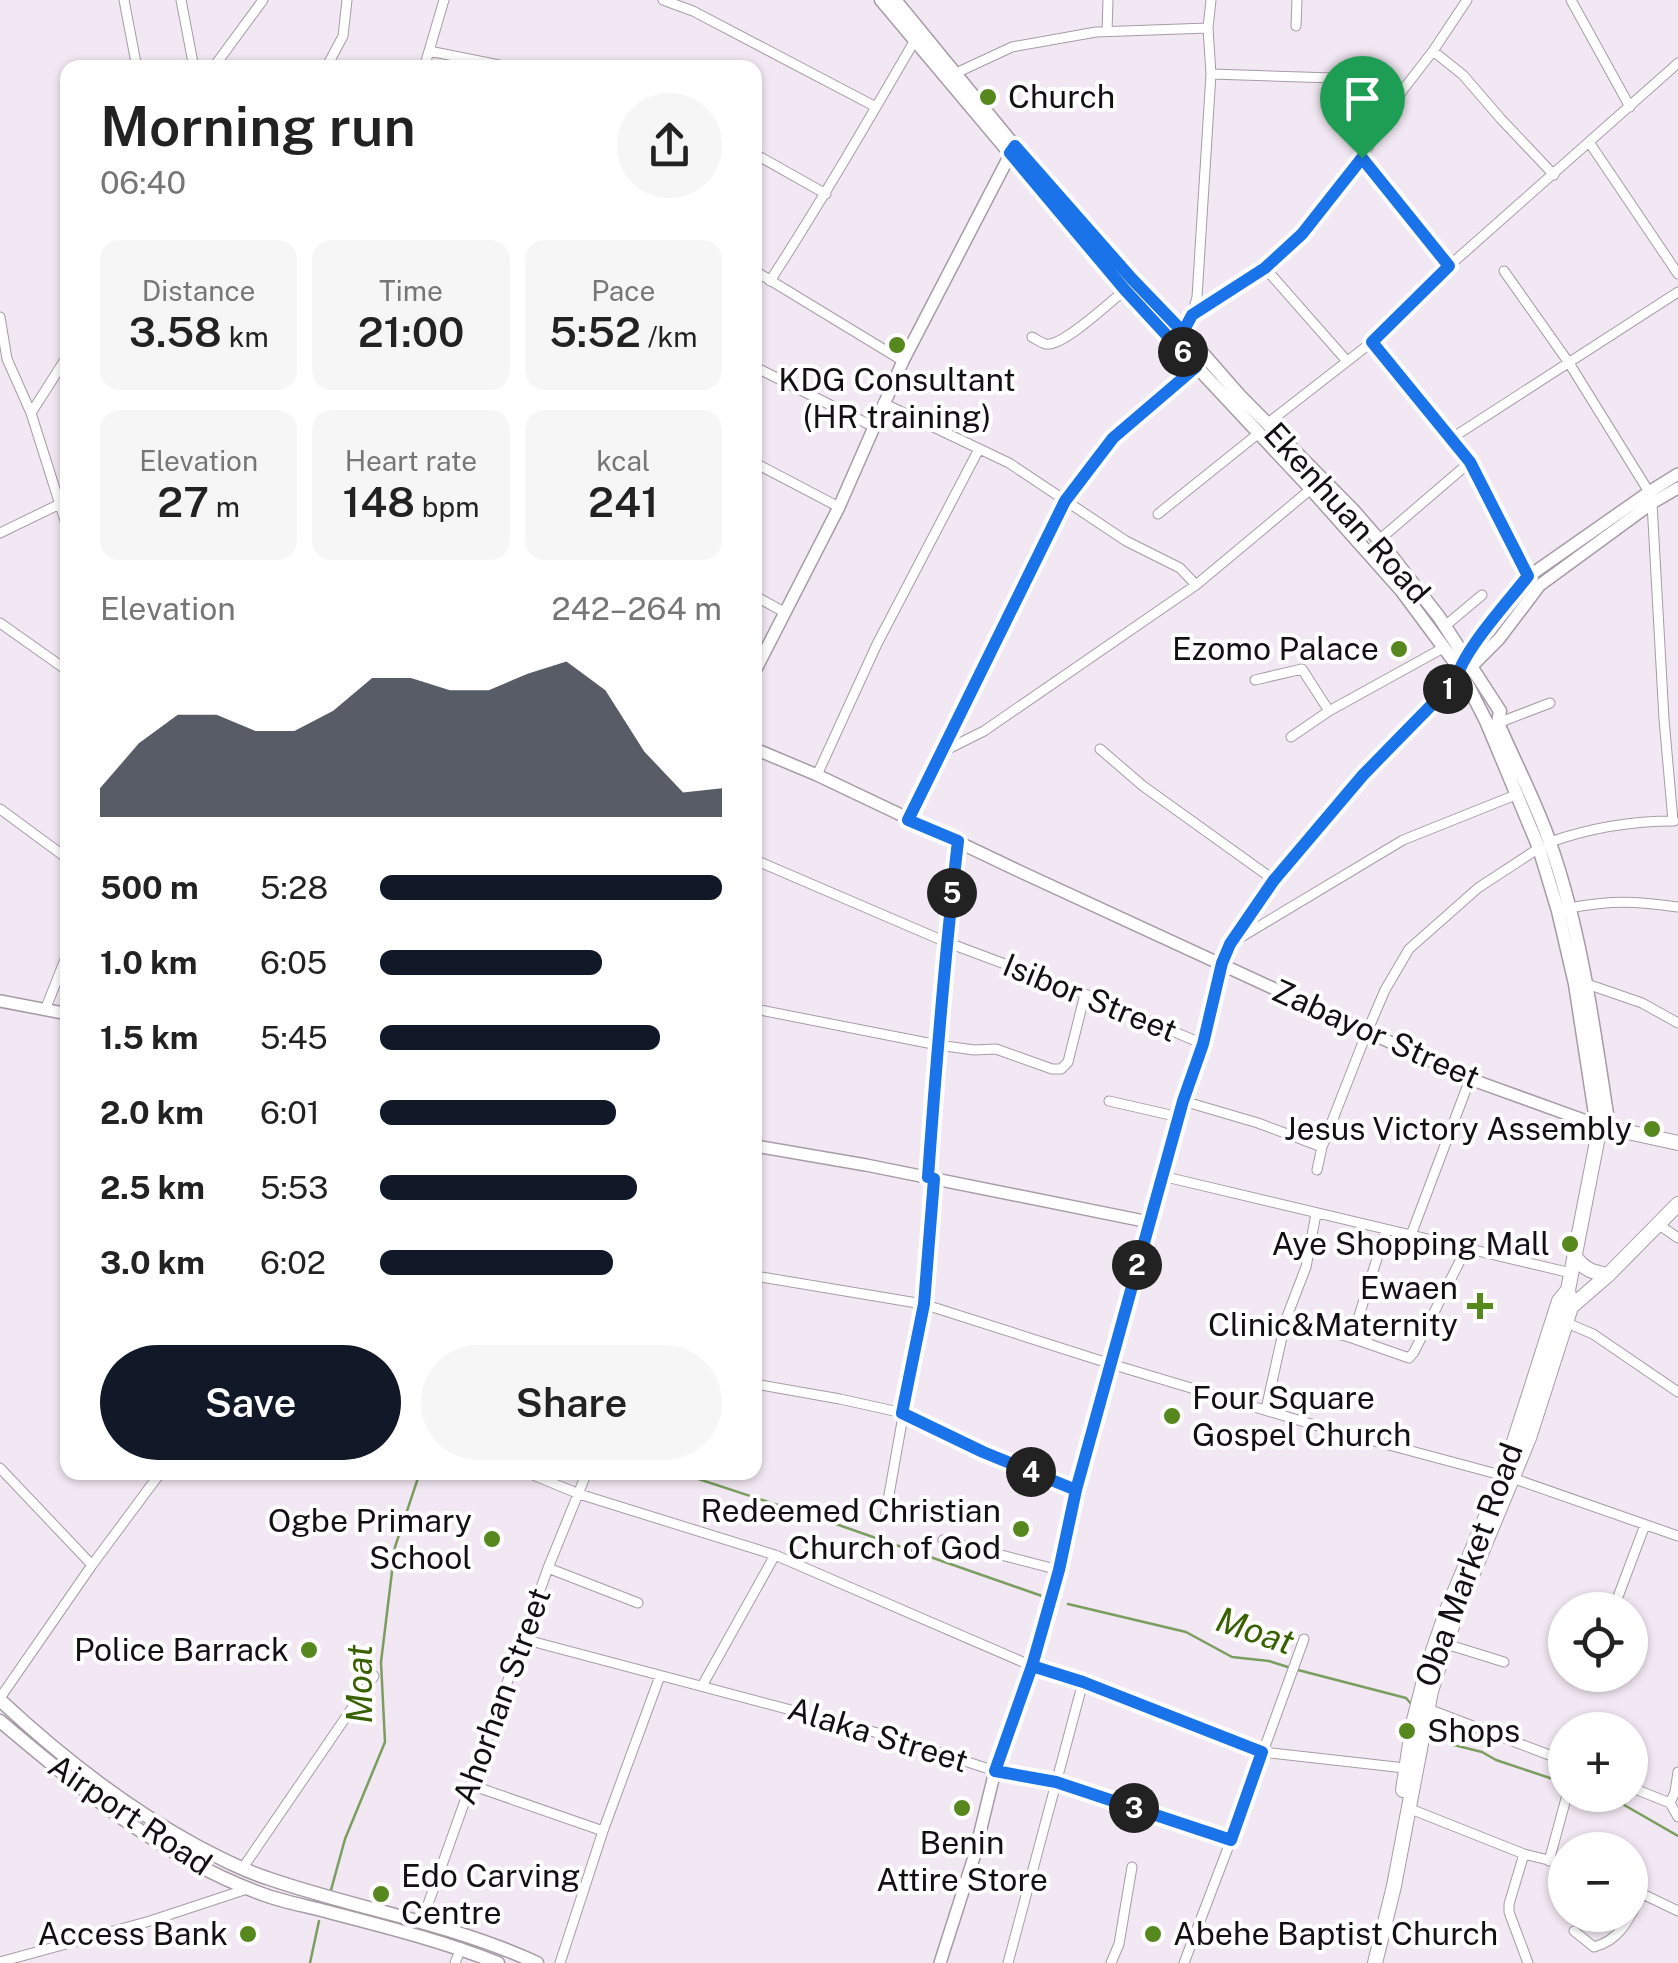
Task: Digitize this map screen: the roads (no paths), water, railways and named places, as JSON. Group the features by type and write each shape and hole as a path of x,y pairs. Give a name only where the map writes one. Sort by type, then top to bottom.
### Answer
{"main road":[{"name":"Ekenhuan Road","path":"882,0 1012,150 1240,396 1312,489 1500,711 1498,723 1570,908 1587,984 1606,1114 1600,1126 1571,1273 1568,1290 1572,1306"},
{"name":"Ekenhuan Road","path":"895,0 1125,290 1196,367 1353,510 1445,626 1544,845 1575,984 1600,1126"},
{"name":"Zabayor Street","path":"1600,1126 1678,1144"},
{"path":"1572,1306 1678,1204"},
{"path":"1575,1256 1583,1268 1608,1275"},
{"name":"Oba Market Road","path":"1374,1963 1394,1886 1428,1709 1446,1644 1507,1477 1559,1302 1568,1290"},
{"name":"Oba Market Road","path":"1365,1963 1386,1885 1421,1689 1440,1628 1507,1477 1529,1438 1572,1306"},
{"name":"Airport Road","path":"0,1699 119,1799 242,1869 422,1922 538,1963"},
{"name":"Airport Road","path":"0,1721 70,1781 192,1861 264,1895 461,1948 498,1963"}],"street":[{"path":"124,0 135,60"},
{"path":"181,0 192,60"},
{"path":"219,60 263,0"},
{"path":"330,60 343,36 348,0"},
{"path":"426,60 444,0"},
{"path":"663,0 692,11 876,107"},
{"path":"1108,0 1108,32"},
{"path":"1183,332 1197,297 1212,0"},
{"path":"1296,26 1298,0"},
{"path":"1570,0 1630,108"},
{"path":"1192,315 1265,268 1302,234 1362,158 1461,2"},
{"path":"956,73 1012,47 1096,32 1208,28"},
{"path":"770,281 826,194 915,40"},
{"path":"429,51 474,60"},
{"path":"1433,51 1463,75 1554,175"},
{"path":"1158,514 1372,342 1449,266 1678,63"},
{"path":"1211,74 1333,78 1402,91"},
{"path":"1589,142 1678,274"},
{"path":"762,658 839,507 903,361 1012,150"},
{"path":"762,158 826,194"},
{"path":"1362,158 1449,266"},
{"path":"1265,268 1346,360"},
{"path":"1317,1170 1367,1032 1385,990 1409,950 1478,888 1544,845 1577,833 1637,822 1675,822 1664,720 1651,497 1569,363 1504,271"},
{"path":"762,276 903,361"},
{"path":"1032,336 1046,344 1057,342 1125,290"},
{"path":"1452,438 1678,292"},
{"path":"0,317 7,359 32,413 60,491"},
{"path":"1372,342 1470,462 1528,576"},
{"path":"908,820 1065,501 1113,438 1196,367"},
{"path":"32,413 60,368"},
{"path":"762,371 874,428"},
{"path":"883,403 1009,463 1126,541 1180,568 1196,585"},
{"path":"817,776 877,644 979,449"},
{"path":"1378,540 1470,462"},
{"path":"762,467 839,507"},
{"path":"940,1963 974,1857 995,1771 1032,1666 1149,1222 1230,944 1274,880 1363,775 1463,670 1499,638 1540,585 1678,474"},
{"path":"1463,670 1528,576 1651,497 1678,488"},
{"path":"943,751 984,731 1196,585 1312,489"},
{"path":"0,533 60,504"},
{"path":"1445,626 1482,595"},
{"path":"762,600 784,612"},
{"path":"0,623 60,664"},
{"path":"1292,737 1329,711 1444,647"},
{"path":"1255,680 1302,670 1329,711"},
{"path":"1498,723 1550,703"},
{"path":"1664,720 1678,718"},
{"path":"1100,750 1143,786 1274,880"},
{"name":"Zabayor Street","path":"762,753 1470,1078 1600,1126"},
{"path":"1230,944 1402,840 1518,794"},
{"path":"0,808 60,853"},
{"path":"885,1517 924,1304 938,1045 958,841"},
{"name":"Isibor Street","path":"762,863 946,942 1203,1044"},
{"path":"1570,908 1605,901 1678,907"},
{"path":"46,1010 60,973"},
{"path":"1587,984 1642,1003 1678,1023"},
{"path":"762,1010 938,1045 996,1050 1052,1070 1061,1069 1068,1062 1084,994"},
{"path":"0,1001 60,1013"},
{"path":"1411,1235 1470,1078"},
{"path":"1109,1101 1179,1116"},
{"path":"1183,1101 1258,1122 1322,1148"},
{"path":"762,1147 1149,1222"},
{"path":"1162,1176 1571,1273"},
{"path":"1266,1409 1286,1319 1306,1267 1316,1214"},
{"path":"1658,1224 1678,1238"},
{"path":"1352,1338 1386,1230"},
{"path":"1286,1319 1408,1358 1466,1247"},
{"path":"762,1277 924,1304 1111,1364 1507,1477 1678,1536"},
{"path":"1567,1322 1594,1334 1678,1392"},
{"path":"762,1385 902,1413 1076,1490"},
{"path":"0,1468 92,1564"},
{"path":"0,1699 155,1480"},
{"path":"545,1480 775,1555 1032,1666 1262,1752 1405,1768"},
{"name":"Ahorhan Street","path":"422,1922 548,1568 584,1480"},
{"path":"1620,1592 1646,1525"},
{"path":"943,1540 1059,1570"},
{"path":"702,1686 775,1555"},
{"path":"548,1568 638,1602"},
{"name":"Alaka Street","path":"523,1638 889,1736 995,1771 1056,1782 1231,1840"},
{"path":"1184,1963 1304,1639"},
{"path":"1446,1644 1504,1662"},
{"path":"242,1869 374,1676"},
{"path":"560,1963 660,1676"},
{"path":"1008,1963 1083,1682"},
{"path":"1428,1709 1548,1755"},
{"path":"1670,1803 1678,1772"},
{"path":"471,1785 603,1831"},
{"path":"1648,1794 1670,1803 1678,1817"},
{"path":"1408,1808 1548,1861"},
{"path":"1524,1854 1508,1912 1528,1963"},
{"path":"1111,1963 1119,1944 1132,1868"},
{"path":"0,1962 150,1921 249,1888 257,1875"},
{"path":"1648,1897 1678,1911"},
{"path":"1576,1932 1594,1947 1620,1932"},
{"path":"455,1963 461,1948"}],"waterway":[{"name":"Moat","path":"331,1890 345,1839 385,1742 381,1662 395,1547 417,1480"},
{"name":"Moat","path":"701,1480 1042,1596"},
{"name":"Moat","path":"1068,1604 1186,1632 1232,1657 1291,1668"},
{"name":"Moat","path":"1298,1670 1406,1698 1413,1706"},
{"path":"1431,1728 1450,1744 1548,1777"},
{"path":"1636,1812 1678,1836"},
{"name":"Moat","path":"310,1963 319,1921"}],"place":[{"name":"Church","path":"988,97"},
{"name":"KDG Consultant (HR training)","path":"897,345"},
{"name":"Ezomo Palace","path":"1399,649"},
{"name":"Jesus Victory Assembly","path":"1652,1129"},
{"name":"Aye Shopping Mall","path":"1570,1244"},
{"name":"Ewaen Clinic&Maternity","path":"1480,1306"},
{"name":"Four Square Gospel Church","path":"1172,1416"},
{"name":"Redeemed Christian Church of God","path":"1021,1529"},
{"name":"Ogbe Primary School","path":"492,1539"},
{"name":"Police Barrack","path":"309,1650"},
{"name":"Shops","path":"1407,1731"},
{"name":"Benin Attire Store","path":"962,1808"},
{"name":"Edo Carving Centre","path":"381,1894"},
{"name":"Access Bank","path":"248,1934"},
{"name":"Abehe Baptist Church","path":"1153,1934"}]}
